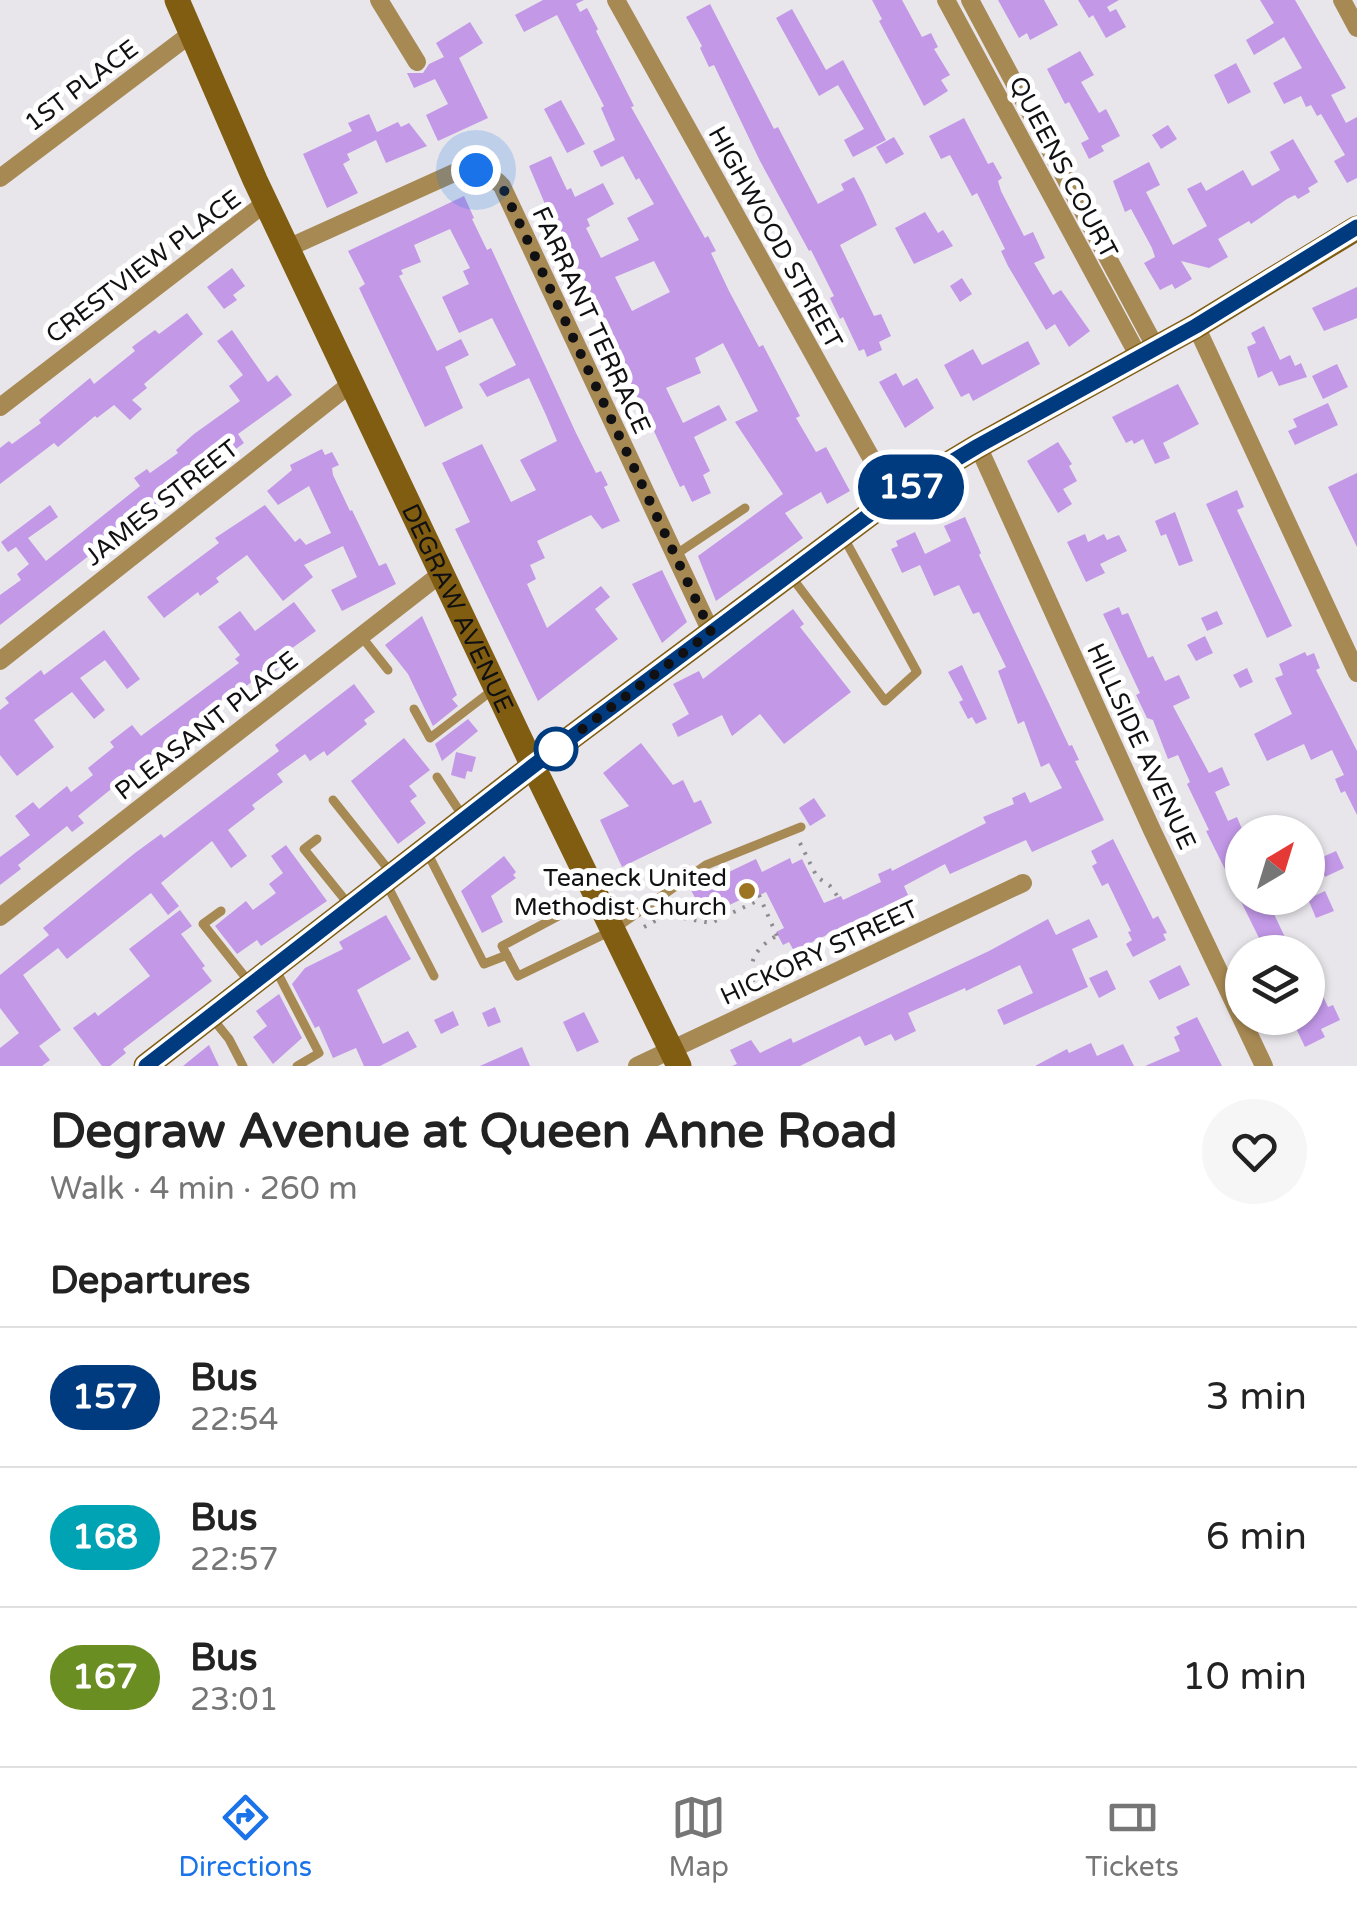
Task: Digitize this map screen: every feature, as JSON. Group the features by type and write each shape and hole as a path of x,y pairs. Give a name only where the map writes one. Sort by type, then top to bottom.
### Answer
{"street":[{"name":"DEGRAW AVENUE","path":"177,0 255,180 676,1058"},
{"path":"379,0 417,62"},
{"name":"HIGHWOOD STREET","path":"616,0 893,497"},
{"name":"QUEENS COURT","path":"946,0 1059,209 1147,352"},
{"name":"QUEENS COURT","path":"970,0 1076,199 1147,352"},
{"path":"1342,0 1357,28"},
{"name":"1ST PLACE","path":"0,178 192,32"},
{"name":"FARRANT TERRACE","path":"290,248 456,172 476,170 496,180 711,632"},
{"name":"CRESTVIEW PLACE","path":"0,407 268,202"},
{"path":"146,1066 533,766 893,497 1196,326 1357,228"},
{"path":"1196,326 1357,673"},
{"name":"JAMES STREET","path":"0,661 353,382"},
{"name":"HILLSIDE AVENUE","path":"978,446 1264,1066"},
{"name":"PLEASANT PLACE","path":"0,918 442,573"},
{"name":"HICKORY STREET","path":"637,1066 676,1058 764,1005 1023,883"}],"lane":[{"path":"987,76 1006,67"},
{"path":"1059,209 1076,199"},
{"path":"675,555 745,508"},
{"path":"790,574 886,700 918,672 842,535"},
{"path":"361,636 388,670"},
{"path":"414,710 430,738 496,687"},
{"path":"438,777 465,820"},
{"path":"332,800 390,879 434,976"},
{"path":"597,896 502,946 518,976 613,930 706,865 797,828"},
{"path":"317,839 304,849 352,908"},
{"path":"426,851 484,964 507,955"},
{"path":"221,911 202,924 252,985"},
{"path":"275,968 319,1053 297,1066"},
{"path":"211,1017 230,1039 243,1066"}],"path":[{"path":"797,828 817,877 838,897"},
{"path":"676,898 666,916 706,924 760,897 778,935 761,945 751,960 751,976 764,1005"}],"building":[{"path":"543,0 584,0 576,4 580,12 587,8 634,106 631,107 716,251 711,253 729,291 759,347 763,345 800,416 796,418 816,452 826,447 850,491 827,504 821,492 785,513 803,538 716,601 698,556 783,494 735,422 758,411 723,343 695,358 701,373 666,388 683,423 719,405 727,420 694,437 710,471 703,475 711,493 692,502 684,485 680,487 653,429 648,432 639,414 644,411 627,376 631,375 582,275 575,279 567,263 573,256 553,215 550,216 529,166 551,156 567,190 571,188 575,197 603,183 614,204 587,219 590,226 586,228 601,258 639,240 627,218 654,204 623,156 601,167 593,151 615,140 601,108 604,106 557,15 524,32 515,15","holes":["654,261 670,292 632,311 615,277"]},
{"path":"872,0 902,0 922,37 931,33 938,47 934,49 950,75 941,80 948,91 924,106"},
{"path":"998,0 1044,0 1058,25 1030,40 1027,33 1019,38"},
{"path":"1078,0 1119,0 1107,7 1110,12 1116,9 1126,27 1106,38 1093,15 1089,18"},
{"path":"1260,0 1295,0 1346,88 1331,95 1346,123 1357,117 1357,178 1347,183 1334,161 1345,155 1321,114 1317,116 1311,105 1306,107 1301,96 1284,104 1273,83 1302,68 1284,37 1254,55 1246,40 1274,23"},
{"path":"710,4 774,129 778,127 818,204 844,190 841,184 854,177 863,194 877,225 840,245 874,316 881,314 891,336 879,342 882,350 867,357 864,349 859,351 714,65 709,67 686,17"},
{"path":"792,9 826,70 843,60 886,140 853,157 844,140 864,129 838,85 819,96 776,18"},
{"path":"470,22 483,43 459,58 488,118 438,141 426,115 448,104 435,79 414,88 407,73 423,73 429,64 444,57 436,43"},
{"path":"1080,51 1094,75 1081,82 1099,113 1106,109 1120,136 1101,146 1104,151 1089,159 1081,143 1089,139 1047,69"},
{"path":"1236,63 1251,92 1228,104 1214,75"},
{"path":"561,100 585,144 567,153 544,109"},
{"path":"369,114 377,132 398,122 401,127 409,123 427,146 386,163 376,140 347,154 350,160 343,164 358,193 327,208 303,154 352,131 348,123"},
{"path":"964,118 988,164 993,162 1002,178 998,181 1001,191 1024,236 1033,232 1045,258 1034,263 1053,295 1061,290 1090,331 1069,347 1055,324 1046,330 1008,266 1001,251 1005,249 977,193 972,196 950,155 941,159 929,136"},
{"path":"1168,125 1177,139 1161,149 1152,135"},
{"path":"894,137 904,154 886,164 876,147"},
{"path":"1293,139 1318,182 1308,188 1310,192 1298,199 1295,195 1287,199 1251,224 1249,221 1218,239 1228,257 1209,268 1181,261 1192,279 1175,289 1172,284 1160,290 1144,263 1155,257 1152,248 1131,209 1125,212 1113,181 1149,162 1160,185 1146,192 1173,245 1207,226 1187,189 1201,182 1206,191 1243,170 1252,186 1280,170 1270,152"},
{"path":"464,196 576,433 596,473 601,471 608,485 604,487 620,521 602,529 591,515 537,541 545,558 530,565 536,579 527,584 547,628 601,586 610,597 595,609 618,639 538,701 455,529 470,522 442,463 482,444 511,502 536,490 520,460 557,441 529,378 487,397 479,384 516,365 492,318 459,333 442,297 469,284 463,271 470,268 450,229 414,245 421,262 401,270 403,274 399,276 437,351 461,339 469,355 445,367 463,408 425,427 359,288 365,284 348,251"},
{"path":"925,212 938,233 943,230 953,246 914,264 895,228"},
{"path":"232,268 245,286 233,295 237,300 224,309 207,287"},
{"path":"962,278 972,294 960,302 950,286"},
{"path":"1357,287 1357,318 1324,331 1312,308"},
{"path":"187,313 203,334 144,384 147,388 132,400 142,409 130,420 114,405 0,484 0,448 41,423 39,420 90,378 94,384 155,330 159,334"},
{"path":"1264,326 1280,360 1290,355 1295,366 1301,363 1307,377 1279,386 1272,371 1258,378 1247,347 1256,343 1251,333"},
{"path":"232,330 268,382 277,375 292,395 238,434 244,443 229,454 226,451 176,490 178,493 161,506 158,502 0,625 0,595 21,580 17,574 29,564 16,547 8,552 1,542 50,505 58,517 28,538 46,561 140,486 134,478 147,469 150,473 178,453 176,450 194,434 240,401 229,386 243,375 217,341"},
{"path":"1028,341 1040,364 973,401 969,393 961,397 944,365 973,349 982,365"},
{"path":"1337,364 1348,387 1323,399 1312,376"},
{"path":"896,373 903,386 917,378 934,408 905,428 879,382"},
{"path":"1178,384 1199,424 1163,443 1170,458 1155,464 1143,439 1126,443 1112,417"},
{"path":"1328,403 1338,425 1295,445 1288,431 1297,427 1293,419"},
{"path":"1058,442 1077,481 1063,489 1072,504 1058,513 1027,461"},
{"path":"322,449 325,455 332,452 339,465 332,468 333,475 350,511 379,566 386,563 396,584 342,611 331,590 357,577 343,546 304,565 313,577 283,601 247,555 216,578 219,582 200,596 198,592 164,618 147,597 219,543 215,538 265,505 295,542 300,538 306,545 331,533 309,486 278,505 267,491 292,470 290,465"},
{"path":"1357,473 1357,547 1328,487"},
{"path":"1237,490 1244,507 1237,510 1292,626 1267,638 1206,504"},
{"path":"1175,512 1193,561 1179,566 1166,534 1161,536 1155,521"},
{"path":"965,517 979,555 1069,746 1072,745 1079,760 1075,761 1104,820 1032,852 1026,840 950,874 945,864 904,886 908,895 794,951 789,942 783,945 776,932 784,928 766,892 752,899 750,895 705,917 691,890 756,859 762,872 790,858 792,864 802,859 824,903 841,896 843,900 881,882 878,874 891,868 892,871 986,823 983,817 1014,804 1012,798 1025,792 1030,803 1062,788 1049,763 1041,767 1024,721 1018,724 998,671 1006,667 979,612 973,614 959,585 934,596 920,565 902,573 891,549 898,546 896,541 915,532 925,554 951,541 944,526"},
{"path":"1085,534 1088,542 1104,534 1107,540 1119,535 1127,551 1100,564 1105,573 1086,582 1067,542"},
{"path":"662,570 687,622 662,643 632,584"},
{"path":"294,602 316,631 288,651 293,658 275,671 271,666 213,706 78,816 84,823 72,832 67,826 18,865 21,869 0,885 0,857 30,835 15,816 33,802 39,809 67,786 71,792 93,775 88,768 114,747 110,742 132,725 141,736 239,663 235,659 240,655 218,627 240,611 255,631"},
{"path":"1119,607 1122,615 1128,613 1148,658 1153,656 1165,681 1179,675 1190,698 1173,706 1209,773 1222,767 1230,785 1215,792 1225,815 1225,869 1206,831 1209,830 1178,755 1168,759 1153,720 1147,718 1136,695 1140,693 1103,614"},
{"path":"793,609 804,624 800,627 851,692 784,744 760,714 732,736 722,715 678,737 672,724 689,714 673,684 699,671 703,679"},
{"path":"1217,611 1223,624 1207,631 1201,618"},
{"path":"422,616 457,695 452,699 458,706 433,726 408,674 385,645"},
{"path":"104,630 140,679 127,689 105,660 80,678 105,710 94,719 72,692 34,720 54,747 17,776 0,755 0,710 9,703 5,698 41,670 44,675"},
{"path":"1205,636 1213,653 1196,661 1187,645"},
{"path":"1305,652 1307,656 1314,653 1320,668 1316,670 1357,751 1357,815 1335,779 1344,775 1332,750 1311,760 1304,744 1267,761 1254,734 1292,714 1275,678 1283,675 1279,664"},
{"path":"962,665 987,719 976,724 972,717 968,719 948,672"},
{"path":"1247,668 1253,682 1240,688 1233,675"},
{"path":"354,684 375,712 364,720 367,724 327,756 324,751 310,761 305,754 277,774 283,782 252,805 255,809 228,830 247,856 231,868 212,841 161,883 179,906 168,915 151,893 67,959 58,948 23,975 61,1030 39,1046 50,1060 42,1066 0,1066 0,1048 19,1033 0,1008 0,975 49,935 43,928 135,853 161,834 164,838 279,751 275,745"},
{"path":"468,719 478,731 442,761 435,744"},
{"path":"404,738 430,770 409,786 417,796 410,801 426,823 398,844 351,781"},
{"path":"641,743 673,785 683,780 694,803 701,800 712,823 622,867 600,820 629,806 603,773"},
{"path":"456,752 476,757 472,772 467,771 465,779 451,775"},
{"path":"814,798 826,816 810,826 799,808"},
{"path":"1113,839 1153,919 1158,916 1167,933 1163,934 1166,940 1133,957 1126,944 1132,940 1128,932 1131,931 1108,883 1102,886 1092,866 1097,863 1091,851"},
{"path":"286,845 327,901 261,946 257,940 237,954 215,926 246,901 253,910 276,893 269,884 283,873 271,856"},
{"path":"1336,851 1344,868 1325,877 1325,856"},
{"path":"504,856 516,878 491,896 503,922 482,933 461,891"},
{"path":"1325,891 1334,911 1325,914"},
{"path":"180,910 192,926 181,934 212,981 123,1049 126,1053 110,1066 102,1066 73,1028 95,1012 98,1016 150,976 129,949"},
{"path":"386,915 411,959 357,990 383,1044 408,1031 417,1047 380,1066 364,1066 356,1048 333,1058 319,1026 315,1028 292,984 305,968 343,949 339,942"},
{"path":"1248,915 1274,915 1284,935 1258,935"},
{"path":"1048,919 1056,935 1089,919 1098,937 1072,949 1088,987 1004,1025 997,1010 1033,993 1020,965 908,1013 916,1031 895,1041 891,1034 865,1046 860,1036 800,1066 732,1066 737,1064 730,1050 751,1040 760,1053 791,1038 793,1043"},
{"path":"1180,965 1190,985 1159,1000 1149,981"},
{"path":"1107,970 1116,989 1099,998 1089,978"},
{"path":"279,994 302,1038 273,1064 253,1037 267,1026 256,1011"},
{"path":"1325,1001 1328,1007 1333,1005 1340,1020 1325,1027"},
{"path":"495,1007 501,1022 488,1027 482,1013"},
{"path":"453,1011 459,1025 441,1034 434,1020"},
{"path":"584,1012 599,1042 577,1052 563,1022"},
{"path":"1197,1017 1222,1066 1145,1066 1180,1051 1174,1037 1180,1034 1176,1027"},
{"path":"1299,1035 1324,1035 1325,1037 1305,1047"},
{"path":"1091,1043 1097,1056 1123,1044 1134,1066 1035,1066 1067,1049 1069,1053"},
{"path":"209,1045 219,1066 183,1066"},
{"path":"522,1047 530,1066 480,1066"}],"bus line":[{"name":"157","path":"146,1066 533,766 893,497 1196,326 1357,227"}],"place":[{"name":"Teaneck United Methodist Church","path":"747,891"}],"route":[{"path":"476,170 502,186 711,632 556,749"}]}
